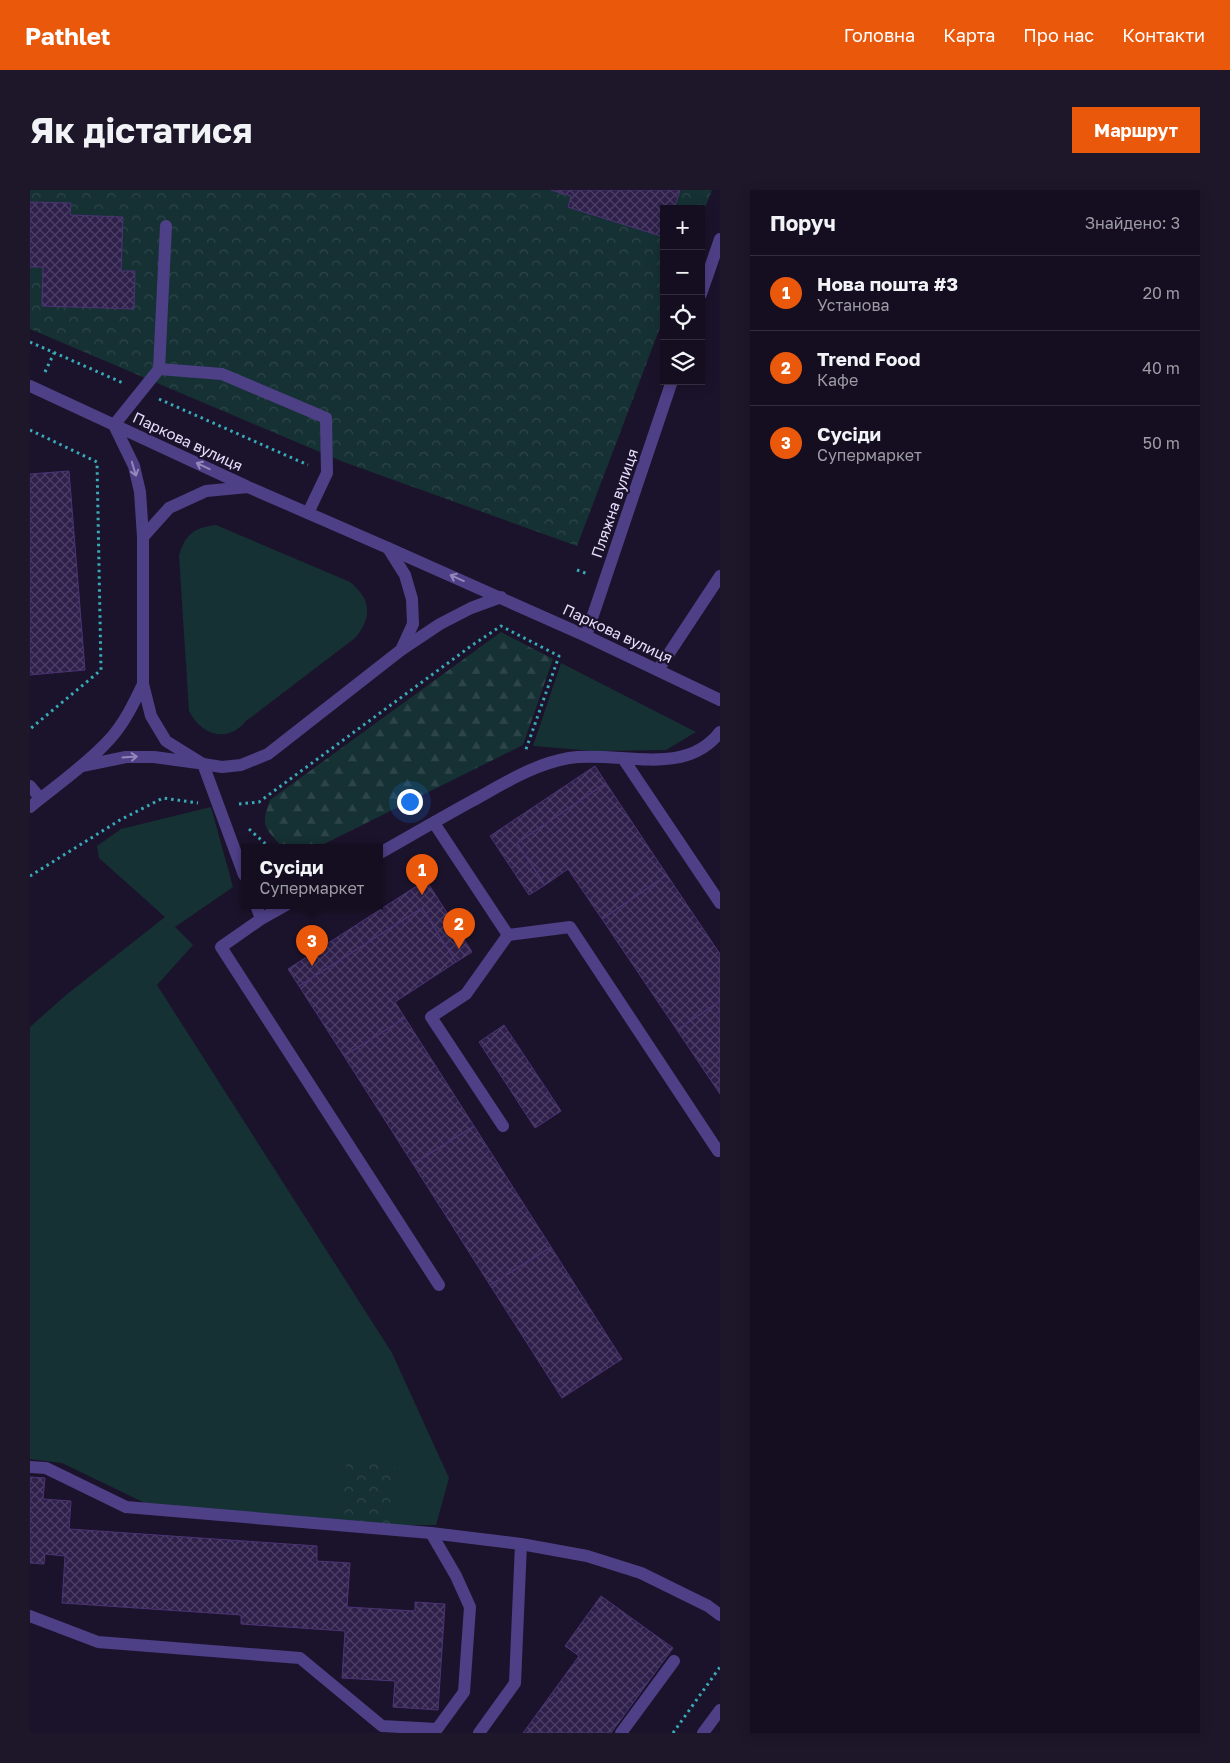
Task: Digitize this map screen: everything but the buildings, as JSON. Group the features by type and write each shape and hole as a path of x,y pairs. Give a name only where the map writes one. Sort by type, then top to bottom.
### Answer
{"street":[{"path":"114,425 158,369 166,226"},
{"path":"705,282 720,239"},
{"path":"158,369 222,374 326,418 327,473 308,513"},
{"name":"Пляжна вулиця","path":"586,636 671,385"},
{"name":"Паркова вулиця","path":"30,386 248,487 501,597 720,700"},
{"name":"Паркова вулиця","path":"114,425 134,466 140,492 143,537 143,684"},
{"path":"143,537 170,508 198,494 206,491 248,487"},
{"path":"388,548 405,575 412,600 413,624 401,650"},
{"path":"658,670 720,576"},
{"path":"82,766 126,757 154,757 222,767 241,765 268,754 401,650 440,624 471,608 501,597"},
{"path":"143,684 151,716 166,741 203,764 241,867"},
{"path":"30,807 82,766 110,739 128,714 143,684"},
{"path":"383,851 516,777 550,763 570,758 595,756 624,760 658,760 680,757 700,750 720,732"},
{"path":"624,760 720,904"},
{"path":"30,786 40,798"},
{"path":"434,823 508,935"},
{"path":"257,909 261,919"},
{"path":"279,909 221,947 439,1285"},
{"path":"503,1126 431,1017 466,994 508,935 570,927 718,1151"},
{"path":"30,1467 46,1468 126,1507 431,1533 521,1544 587,1556 642,1573 708,1606 720,1615"},
{"path":"30,1616 98,1642 300,1658 382,1726 437,1729 464,1692 470,1607 456,1576 431,1533"},
{"path":"478,1733 515,1683 521,1544"},
{"path":"621,1733 674,1661"},
{"path":"703,1733 720,1710"}],"path":[{"path":"30,342 327,473"},
{"path":"30,430 97,462 101,670 30,729"},
{"path":"501,626 559,656 516,777"},
{"path":"673,1733 720,1667"}],"green space":[{"path":"30,190 712,190 705,208 705,205 660,205 660,328 577,546 341,461 30,329"},
{"path":"216,525 350,582 362,595 367,609 367,616 355,638 239,728 231,733 223,734 207,731 200,726 189,711 179,556 184,542 192,533 202,528"},
{"path":"501,632 553,659 523,745 324,844 280,844 266,826 265,816 270,800"},
{"path":"561,663 696,732 666,750 594,751 533,746"},
{"path":"211,807 233,887 175,927 193,945 157,985 392,1353 449,1478 436,1525 390,1525 145,1503 62,1463 30,1459 30,1027 66,995 165,917 99,858 97,846 121,829"},
{"path":"347,1459 395,1466 390,1525 341,1521"}],"place":[{"name":"Нова пошта #3","path":"422,895"},
{"name":"Trend Food","path":"459,949"},
{"name":"Сусіди","path":"312,966"}]}
